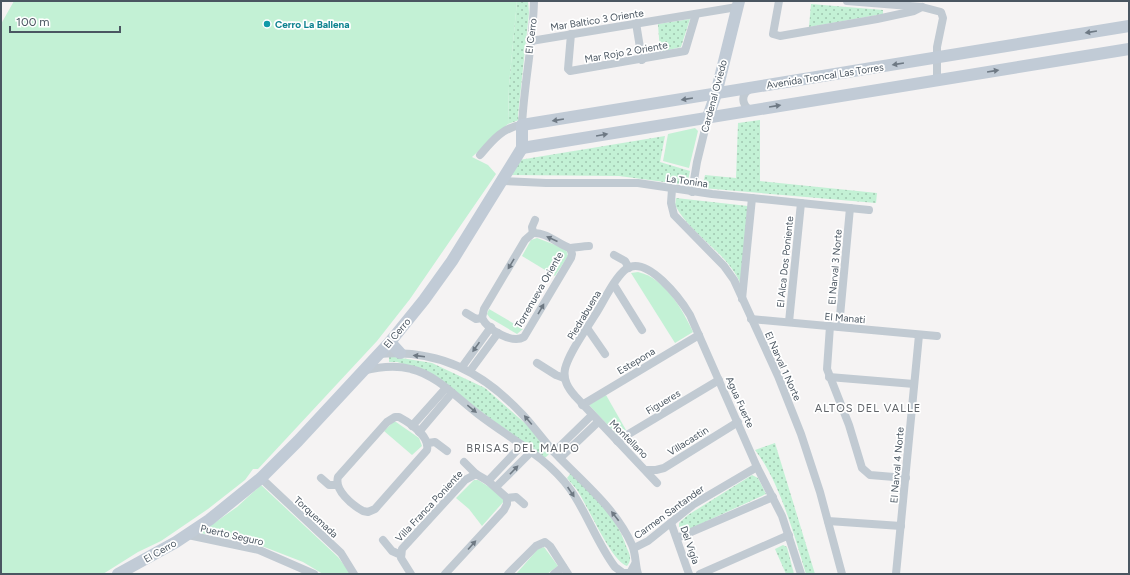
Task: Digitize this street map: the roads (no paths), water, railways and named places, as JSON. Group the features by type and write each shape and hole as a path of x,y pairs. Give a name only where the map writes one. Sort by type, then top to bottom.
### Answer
{"street":[{"name":"El Cerro","path":"118,574 188,535 261,478 390,342 439,280 522,148 524,90 531,40 534,1"},
{"path":"780,1 773,34 780,36 877,19 914,11 922,7"},
{"path":"847,1 922,7 938,10 943,16 936,58 937,80"},
{"name":"Mar Baltico 3 Oriente","path":"531,40 696,14 738,4"},
{"name":"Cardenal Oviedo","path":"692,192 697,162 708,117 716,94 738,4"},
{"name":"Mar Rojo 2 Oriente","path":"571,34 568,69 570,71 642,60 686,50 696,14"},
{"path":"636,23 642,60"},
{"name":"Avenida Troncal Las Torres","path":"522,125 1129,26"},
{"path":"522,148 1129,49"},
{"path":"750,110 745,106 743,100 744,94 751,88"},
{"path":"480,154 498,135 508,129 522,125"},
{"name":"La Tonina","path":"502,181 546,184 628,183 692,192 869,210"},
{"name":"El Narval 1 Norte","path":"672,189 671,203 674,215 728,270 790,405 811,463 842,574"},
{"path":"742,300 752,198"},
{"name":"El Alca Dos Poniente","path":"789,322 801,203"},
{"name":"El Narval 3 Norte","path":"839,327 850,208"},
{"path":"533,233 532,227 535,220"},
{"path":"482,318 484,309 488,302 527,238 533,233 539,233 570,248 581,245 590,246"},
{"name":"Torrenueva Oriente","path":"498,333 512,340 518,340 526,334 571,258 572,254 570,248"},
{"path":"614,255 625,261 629,268"},
{"name":"Piedrabuena","path":"564,378 568,361 587,328 623,272 629,268"},
{"name":"Agua Fuerte","path":"629,268 645,268 668,286 686,308 757,467 773,497 790,535 801,574"},
{"path":"614,285 642,330"},
{"path":"466,313 476,318 482,318 498,333 466,369"},
{"name":"El Manati","path":"751,319 937,336"},
{"path":"830,326 826,363 829,377 849,424 863,470 870,475 906,478"},
{"path":"466,369 491,327"},
{"path":"587,328 605,354"},
{"name":"Estepona","path":"582,405 699,335"},
{"name":"El Narval 4 Norte","path":"896,574 919,335"},
{"path":"390,342 400,353"},
{"path":"378,354 400,353 426,356 466,369 497,389 524,416 557,455 607,506 625,530 634,548 635,564 638,574"},
{"path":"537,363 556,375 564,378"},
{"path":"362,372 382,368 411,369 425,374 522,445 560,476 570,489 609,558 620,572 630,573 635,564"},
{"path":"829,377 914,384"},
{"name":"Montellano","path":"564,378 567,386 582,405 657,482"},
{"name":"Figueres","path":"617,441 719,380"},
{"path":"412,426 449,391"},
{"path":"419,432 449,391"},
{"path":"557,455 592,415"},
{"path":"320,478 329,485 337,486 360,510 368,512 375,509 426,452 428,443 424,436 412,426 397,417 387,422 339,474 337,486"},
{"name":"Montellano","path":"557,455 598,422"},
{"name":"Villacastin","path":"646,470 664,468 738,422"},
{"path":"428,443 435,442 447,451"},
{"path":"488,481 522,445"},
{"path":"496,488 531,452"},
{"path":"445,574 504,510 507,504 506,498 496,488 476,474 464,462"},
{"name":"Carmen Santander","path":"634,548 648,542 694,504 757,467"},
{"name":"Villa Franca Poniente","path":"401,555 405,546 465,480 476,474"},
{"name":"Torquemada","path":"261,478 341,554 354,574"},
{"path":"506,498 516,497 524,504"},
{"path":"677,538 773,497"},
{"path":"828,521 901,526"},
{"name":"Del Vigía","path":"671,523 689,574"},
{"name":"Puerto Seguro","path":"188,535 259,550 314,574"},
{"path":"700,574 790,535"},
{"path":"383,540 392,551 401,555 403,562 411,574"},
{"path":"508,574 536,546 542,543 550,546 568,574"},
{"path":"554,574 563,567"}],"place":[{"name":"Cerro La Ballena","path":"267,24"}],"district":[{"name":"ALTOS DEL VALLE","path":"868,408"},
{"name":"BRISAS DEL MAIPO","path":"523,448"}]}
